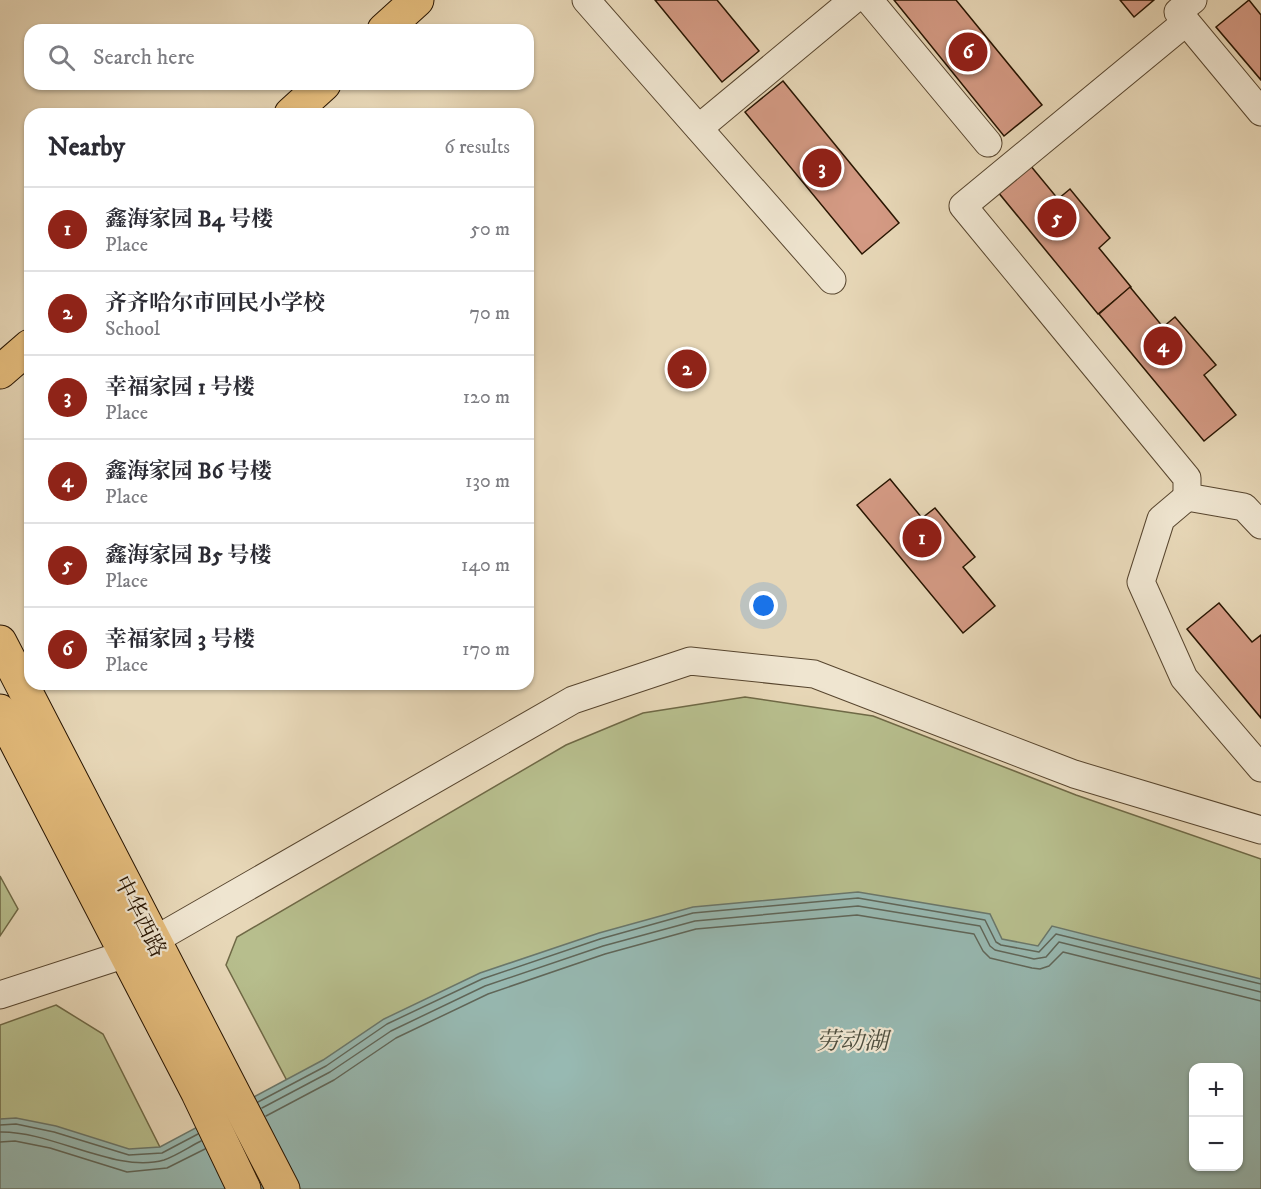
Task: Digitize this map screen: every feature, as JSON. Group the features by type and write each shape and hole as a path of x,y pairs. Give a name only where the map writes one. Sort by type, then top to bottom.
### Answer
{"main road":[{"path":"391,24 417,0"},
{"path":"298,108 317,90"},
{"path":"0,372 24,351"},
{"name":"中华西路","path":"0,642 140,947 211,1086 283,1189"},
{"name":"中华西路","path":"0,711 140,947"},
{"path":"211,1086 244,1189"}],"street":[{"path":"586,0 832,280"},
{"path":"699,128 853,0"},
{"path":"869,0 988,143"},
{"path":"1261,112 1190,11 963,206 1187,478 1187,497 1161,519 1141,582 1184,678 1261,768"},
{"path":"1187,497 1244,507 1261,525"},
{"path":"0,995 140,947 573,700 690,661 814,674 1074,774 1261,830"}],"green space":[{"path":"745,697 873,716 1076,795 1261,859 1261,1189 344,1189 226,965 237,937 566,745 643,713"},
{"path":"0,876 18,909 0,936"},
{"path":"56,1005 103,1034 181,1189 0,1189 0,1025"}],"water":[{"name":"劳动湖","path":"858,892 990,914 1002,939 1038,946 1052,926 1261,979 1261,1189 0,1189 0,1119 16,1118 56,1126 129,1149 160,1147 323,1060 384,1019 480,973 599,933 693,907"}],"building":[{"path":"655,0 717,0 759,51 722,82"},
{"path":"894,0 956,0 1042,105 1004,136"},
{"path":"1120,0 1154,0 1134,17"},
{"path":"1249,0 1261,15 1261,80 1216,27"},
{"path":"783,81 899,223 862,254 745,112"},
{"path":"1025,159 1058,199 1070,189 1110,238 1099,248 1131,287 1098,314 993,186"},
{"path":"1130,287 1163,327 1175,317 1216,365 1204,375 1236,415 1204,441 1099,314"},
{"path":"890,479 922,518 935,508 975,557 963,567 995,606 963,633 857,505"},
{"path":"1219,603 1252,642 1261,635 1261,718 1187,629"}],"place":[{"name":"幸福家园 3 号楼","path":"968,52"},
{"name":"幸福家园 1 号楼","path":"822,168"},
{"name":"鑫海家园 B5 号楼","path":"1057,218"},
{"name":"鑫海家园 B6 号楼","path":"1163,346"},
{"name":"齐齐哈尔市回民小学校","path":"687,369"},
{"name":"鑫海家园 B4 号楼","path":"922,538"}]}
